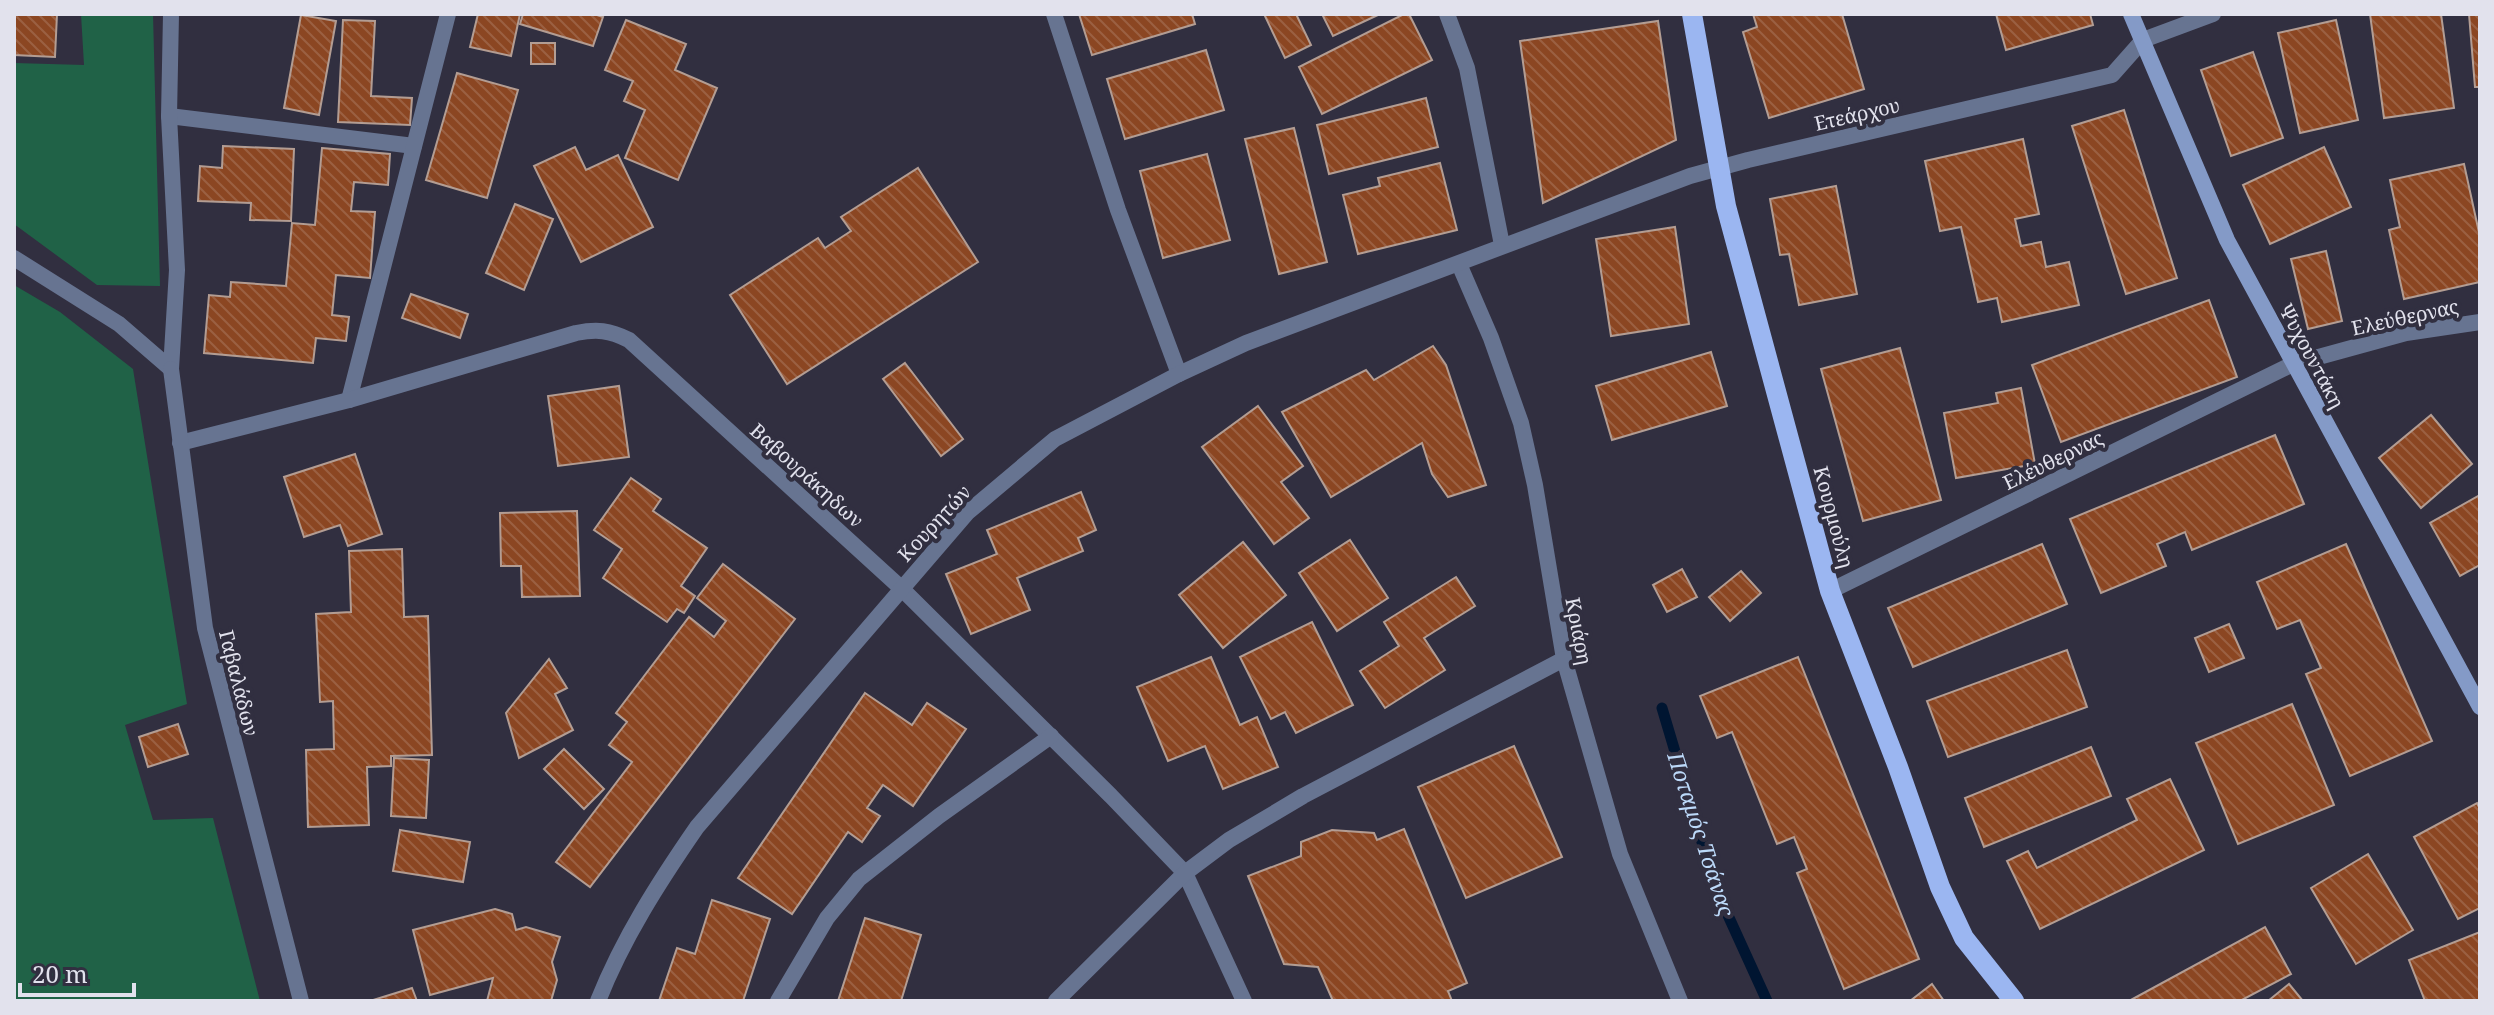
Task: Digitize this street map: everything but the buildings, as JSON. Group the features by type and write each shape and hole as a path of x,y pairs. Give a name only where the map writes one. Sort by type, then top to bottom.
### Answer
{"main road":[{"name":"Κουρμούλη","path":"1692,14 1717,168 1830,591 1898,767 1940,887 1964,938 2014,1001"},
{"name":"Ψυχουντάκη","path":"2131,14 2227,240 2480,707"}],"street":[{"name":"Γαβαλάδων","path":"171,14 169,116 177,270 171,369 180,443 205,628 301,1001"},
{"path":"349,400 448,14"},
{"path":"1054,14 1118,210 1179,374"},
{"name":"Ετεάρχου","path":"1502,245 1717,168 2112,75 2143,40 2213,14"},
{"path":"1451,15 1467,68 1502,245"},
{"path":"169,116 414,146"},
{"name":"Κουρητών","path":"598,1001 614,962 664,875 697,827 967,513 1055,439 1246,343 1502,245"},
{"path":"14,258 119,324 171,369"},
{"name":"Κριάρη","path":"1459,264 1500,361 1521,423 1535,485 1564,659 1620,854 1680,1001"},
{"name":"Ελεύθερνας","path":"2293,364 2406,333 2480,322"},
{"name":"Βαβουράκηδων","path":"180,443 349,400 576,333 597,329 611,331 641,350 901,588 1185,873 1244,1001"},
{"name":"Ελέυθερνας","path":"1830,591 2293,364"},
{"path":"1056,1001 1185,873 1259,821 1564,659"},
{"path":"778,1001 827,918 859,879 939,816 1051,736"}],"green space":[{"path":"81,14 153,14 160,286 97,285 14,224 14,63 84,65"},
{"path":"14,285 60,312 133,369 187,704 125,725 153,820 213,818 260,1001 14,1001"}],"waterway":[{"name":"Ποταμός Τσάνας","path":"1662,708 1716,889 1767,1001"}]}
